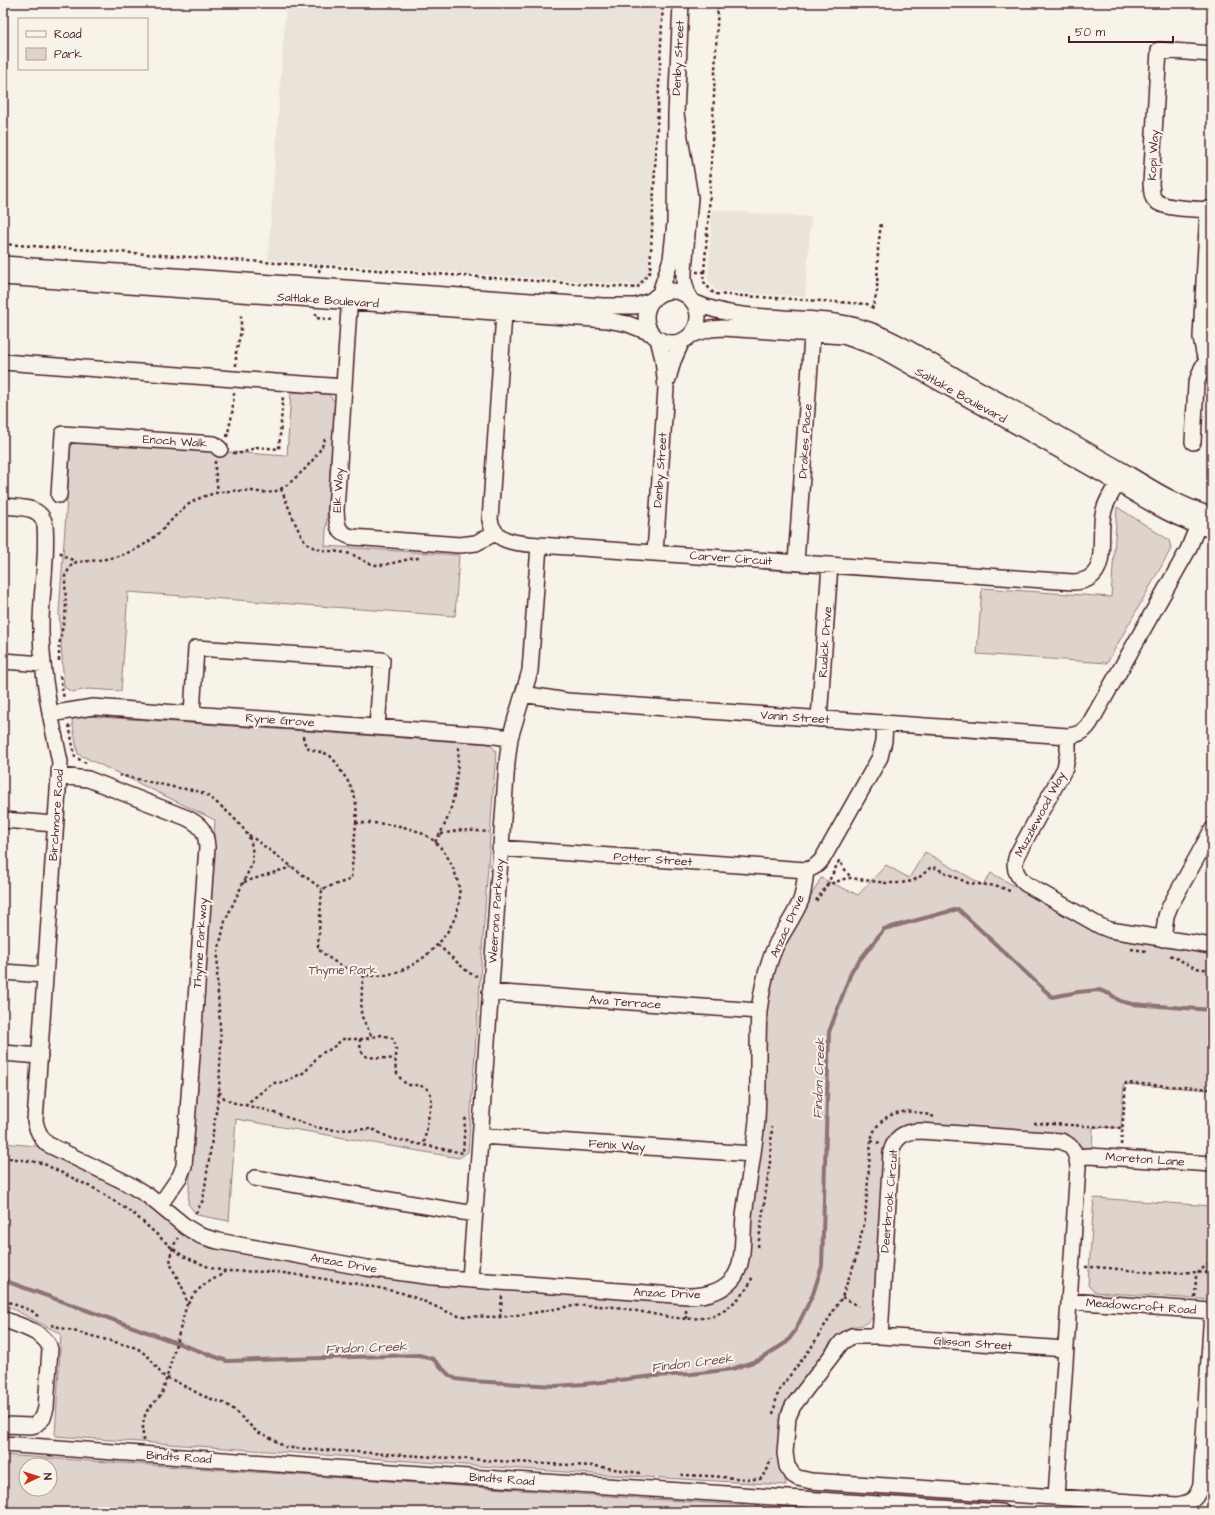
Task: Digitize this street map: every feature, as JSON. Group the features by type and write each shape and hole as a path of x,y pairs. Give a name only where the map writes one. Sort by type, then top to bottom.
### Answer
{"street":[{"name":"Denby Street","path":"676,114 681,3"},
{"name":"Kopi Way","path":"1210,209 1171,207 1162,205 1156,202 1153,197 1152,184 1159,50 1212,54"},
{"path":"676,114 690,197 684,281 690,299 697,310 698,319 696,327 687,338 674,343 666,343 654,336 646,326 645,317 646,308 655,297 668,269 672,252 675,223 676,114"},
{"path":"1193,442 1196,384 1202,368 1210,359 1204,352 1201,337 1210,209"},
{"name":"Saltlake Boulevard","path":"3,264 318,293"},
{"name":"Saltlake Boulevard","path":"3,277 318,293 505,305 618,307 636,306 655,297"},
{"path":"655,297 674,290 690,299"},
{"name":"Elk Way","path":"350,295 336,510 337,525 342,533 352,537 364,539 460,545 476,542 495,533"},
{"name":"Saltlake Boulevard","path":"690,299 712,310 813,327 878,348 1122,477 1162,511 1206,521"},
{"path":"495,533 491,527 490,520 505,305"},
{"name":"Saltlake Boulevard","path":"505,305 612,321 637,327 654,336"},
{"name":"Saltlake Boulevard","path":"687,338 710,329 813,327"},
{"name":"Drakes Place","path":"796,562 813,327"},
{"name":"Denby Street","path":"654,336 663,359 666,388 654,553"},
{"name":"Denby Street","path":"666,388 673,361 687,338"},
{"path":"3,362 344,387"},
{"name":"Enoch Walk","path":"59,495 63,434 214,444 220,449"},
{"name":"Carver Circuit","path":"495,533 507,541 539,545 1073,582 1084,581 1093,576 1098,566 1104,509 1122,477"},
{"name":"Birchmore Road","path":"3,506 37,511 44,519 46,533 40,630 50,714 60,762 35,1122 36,1128 42,1139 57,1149"},
{"path":"1068,736 1076,735 1082,732 1090,723 1206,521"},
{"name":"Weerona Parkway","path":"470,1280 507,762 510,738 530,671 539,545"},
{"name":"Rudick Drive","path":"820,719 830,565"},
{"path":"192,714 196,648 382,660 377,727"},
{"path":"3,661 43,664"},
{"name":"Vanin Street","path":"523,694 552,700 1068,736"},
{"name":"Ryrie Grove","path":"50,714 66,710 93,707 487,735 510,738"},
{"path":"806,870 819,864 877,764 882,750 885,723"},
{"name":"Muzzlewood Way","path":"1068,736 1066,768 1015,859 1015,870 1018,876 1026,884 1100,926 1117,931 1212,946"},
{"name":"Thyme Parkway","path":"59,776 78,777 94,781 187,818 201,826 206,834 207,847 184,1166 180,1176 160,1205"},
{"path":"3,820 55,824"},
{"path":"1162,939 1170,906 1212,830"},
{"name":"Potter Street","path":"500,848 806,870"},
{"name":"Anzac Drive","path":"57,1149 125,1182 147,1195 186,1227 201,1236 238,1245 388,1271 470,1280 687,1296 699,1296 716,1292 734,1277 738,1268 753,1154 758,1095 759,1011 761,996 769,964 777,944 802,897 806,870"},
{"path":"3,972 45,975"},
{"name":"Ava Terrace","path":"490,992 759,1011"},
{"path":"3,1053 40,1056"},
{"name":"Deerbrook Circuit","path":"880,1336 891,1152 894,1144 901,1136 912,1131 920,1131 1054,1140 1070,1145 1077,1157"},
{"name":"Fenix Way","path":"480,1136 753,1154"},
{"name":"Moreton Lane","path":"1077,1157 1089,1156 1212,1164"},
{"path":"1056,1497 1072,1266 1078,1167 1077,1157"},
{"path":"255,1178 475,1214"},
{"name":"Meadowcroft Road","path":"1069,1301 1212,1311"},
{"path":"880,1336 852,1336 842,1342 793,1406 787,1423 785,1453 787,1466 793,1475 798,1478 811,1481 1186,1504 1198,1494 1201,1482 1212,1311"},
{"path":"3,1319 40,1335 49,1345 46,1408 43,1418 36,1425 25,1427 3,1425"},
{"name":"Glisson Street","path":"880,1336 1066,1349"},
{"name":"Bindts Road","path":"3,1444 361,1470 1001,1512"}],"path":[{"path":"3,244 637,288 650,272 663,3"},
{"path":"718,3 709,211 703,281 714,294 867,304 874,308 877,291 878,249 881,223"},
{"path":"320,266 316,318 335,320 335,327"},
{"path":"650,269 668,269"},
{"path":"684,271 704,272"},
{"path":"218,492 215,462 220,449 225,444 228,433 236,379 236,353 241,331 241,313"},
{"name":"Enoch Walk","path":"220,449 225,452 242,453 257,447 279,449 284,383"},
{"path":"58,663 59,646 66,608 65,576 72,564 76,562 109,559 138,548 154,538 186,506 201,498 218,492 274,492 281,489 313,460 321,449 327,432"},
{"path":"60,671 75,757 94,767"},
{"path":"303,722 303,742 310,750 330,756 353,790 357,803 351,878 350,880 322,890"},
{"path":"435,842 447,822 454,797 460,733"},
{"path":"113,773 205,794 214,800 248,834 322,890"},
{"path":"322,890 319,950 338,965 364,975 387,975 408,967 430,953 438,945 452,924 460,898 458,886 454,870 435,842 423,834 408,828 379,823 356,823"},
{"path":"440,834 462,830 502,833"},
{"path":"187,1304 184,1290 170,1260 172,1248 204,1200 219,1092 221,1020 216,979 218,952 225,921 252,864 252,844 248,834"},
{"path":"827,885 839,861 851,878"},
{"path":"243,882 291,866"},
{"path":"438,945 469,973 476,976 492,977"},
{"path":"364,975 361,1015 372,1037"},
{"path":"245,1105 273,1083 284,1082 305,1072 314,1059 320,1054 331,1049 342,1039 366,1039 382,1035 392,1038 396,1047 395,1069 397,1074 408,1085 421,1085 427,1088 430,1092 432,1104 424,1144"},
{"path":"360,1039 361,1050 364,1055 395,1059"},
{"path":"1120,1158 1126,1083 1212,1089"},
{"path":"219,1092 225,1099 231,1102 273,1112 326,1129 367,1129 398,1140 424,1144 462,1153 466,1117 482,1117"},
{"path":"772,1416 781,1387 812,1348 842,1297 855,1261 865,1219 871,1141 875,1129 879,1123 887,1117 901,1112 913,1112 937,1117"},
{"path":"1028,1123 1122,1128"},
{"path":"1194,1310 1196,1277 1199,1272 1212,1260"},
{"path":"1072,1266 1111,1267 1147,1272 1212,1273"},
{"path":"142,1454 144,1418 146,1412 164,1390 187,1304 197,1290 223,1274 225,1271"},
{"path":"500,1317 503,1282"},
{"path":"842,1297 858,1306"},
{"path":"3,1300 32,1311 42,1320"},
{"path":"45,1321 62,1328 137,1348 150,1358 162,1375 203,1396 226,1404 257,1432 269,1437 285,1447 581,1464 645,1473"},
{"path":"675,1475 746,1479 760,1478 769,1468 771,1452"}],"shaded area":[{"path":"286,3 663,3 649,272 645,279 637,285 268,260"},
{"path":"712,210 811,217 805,297 717,291 708,280"}],"green space":[{"path":"291,392 328,394 335,402 325,546 459,555 455,616 128,592 121,691 88,689 72,692 64,687 59,613 71,441 287,456"},
{"path":"1117,507 1169,540 1171,549 1107,663 977,654 982,588 1111,597"},
{"name":"Thyme Park","path":"87,716 490,744 496,751 468,1152 459,1158 236,1119 229,1221 197,1215 188,1204 215,820 78,754 72,721 74,718"},
{"path":"925,852 983,885 991,873 1111,939 1212,953 1212,1090 1124,1084 1121,1128 1093,1127 1092,1148 1081,1148 1070,1138 1057,1133 913,1124 894,1131 889,1138 885,1149 874,1316 865,1324 846,1329 835,1338 786,1407 786,1485 593,1474 55,1436 61,1334 3,1304 3,1143 36,1146 116,1184 149,1205 184,1235 210,1248 321,1265 704,1301 710,1300 729,1291 740,1279 763,1021 774,964 821,878 858,895 886,865 909,878"},
{"path":"1094,1198 1212,1206 1212,1300 1094,1292 1088,1285"},
{"path":"3,1455 32,1457 18,1457 18,1497 58,1497 58,1459 843,1512 3,1512"}],"waterway":[{"name":"Findon Creek","path":"3,1280 227,1361 419,1355 433,1359 449,1375 456,1379 556,1386 732,1369 759,1360 787,1342 795,1331 813,1294 822,1266 829,1032 852,970 884,929 958,909 1052,997 1099,990 1110,994 1120,1001 1132,1004 1212,1010"}]}
